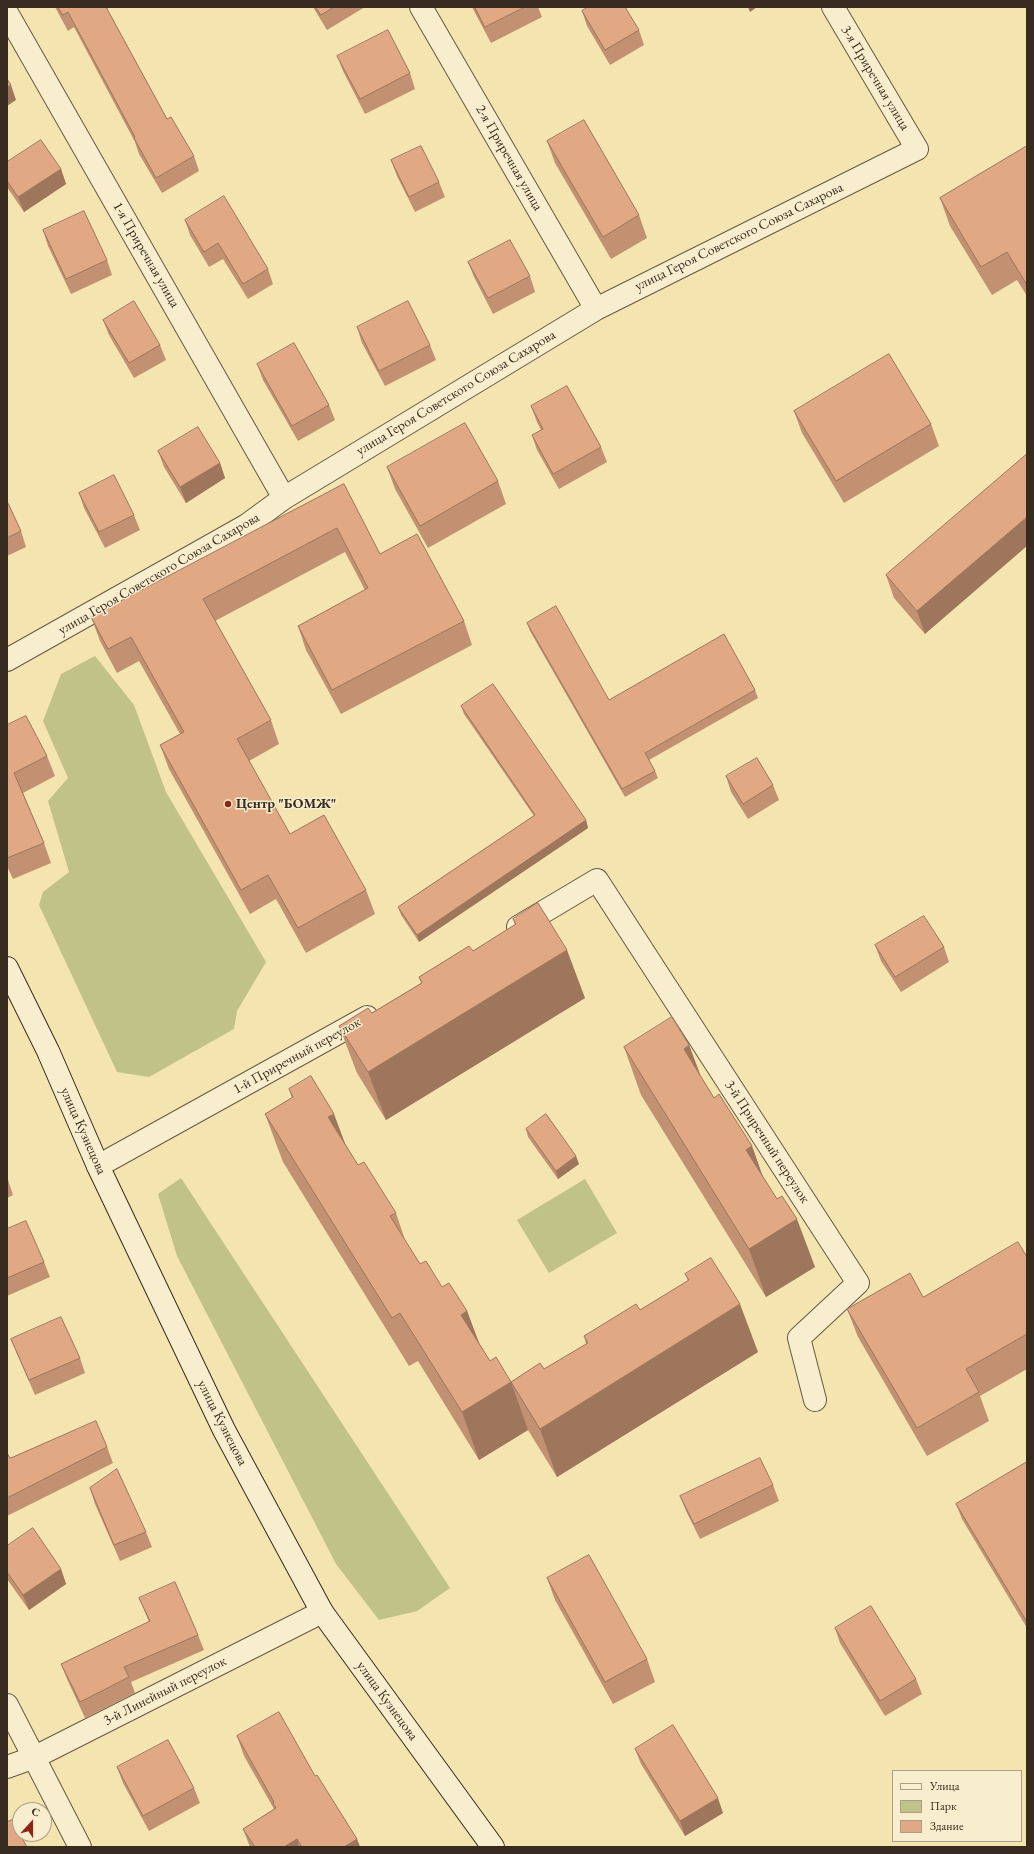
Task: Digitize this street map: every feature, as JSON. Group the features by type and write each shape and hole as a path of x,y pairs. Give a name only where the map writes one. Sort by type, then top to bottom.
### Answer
{"street":[{"name":"2-я Приречная улица","path":"421,7 596,309"},
{"name":"3-я Приречная улица","path":"833,7 917,148"},
{"name":"1-я Приречная улица","path":"7,13 284,498"},
{"name":"улица Героя Советского Союза Сахарова","path":"7,660 247,525 284,498 596,309 917,148"},
{"name":"3-й Приречный переулок","path":"502,937 597,880 858,1282 799,1338 816,1400"},
{"name":"улица Кузнецова","path":"7,968 48,1051 98,1166 224,1430 322,1612 493,1847"},
{"name":"1-й Приречный переулок","path":"98,1166 387,1005"},
{"name":"3-й Линейный переулок","path":"7,1767 35,1757 322,1612"},
{"path":"7,1705 80,1847"}],"green space":[{"path":"95,656 134,705 166,792 266,962 237,1011 234,1029 149,1077 117,1072 39,905 43,892 69,872 48,801 68,778 43,721 61,674"},
{"path":"181,1178 450,1588 417,1611 379,1620 336,1564 177,1256 158,1194"},
{"path":"585,1179 617,1233 549,1273 517,1220"}],"building":[{"path":"58,7 106,7 167,119 171,117 194,156 156,178 68,12 63,15"},
{"path":"316,7 334,7 321,15"},
{"path":"475,7 525,7 485,27"},
{"path":"588,7 625,7 639,30 605,50 582,11"},
{"path":"388,30 410,73 360,99 337,56"},
{"path":"7,79 11,85 7,87"},
{"path":"584,120 639,215 603,237 547,141"},
{"path":"41,140 61,169 18,197 7,181 7,162"},
{"path":"421,146 439,182 409,197 391,160"},
{"path":"1027,146 1027,285 1007,252 981,267 940,198"},
{"path":"224,196 268,269 243,284 218,243 204,252 185,220"},
{"path":"84,211 107,260 66,279 43,230"},
{"path":"510,240 530,276 488,298 468,262"},
{"path":"134,301 160,345 129,363 103,320"},
{"path":"408,301 430,345 379,371 357,327"},
{"path":"294,343 329,405 292,426 257,364"},
{"path":"889,354 931,424 836,481 794,411"},
{"path":"567,386 601,447 553,474 532,435 543,429 531,406"},
{"path":"465,423 498,481 420,526 387,467"},
{"path":"198,427 220,463 180,487 158,451"},
{"path":"1027,454 1027,517 917,611 886,575"},
{"path":"114,475 134,515 99,532 79,493"},
{"path":"344,484 380,554 417,534 464,621 332,690 298,626 368,588 337,528 203,599 271,720 237,739 290,834 324,815 366,890 298,928 268,875 241,890 160,745 184,732 131,637 108,649 91,617"},
{"path":"7,501 21,531 7,538"},
{"path":"556,606 609,700 724,634 755,690 645,753 655,771 622,789 527,623"},
{"path":"493,684 586,820 417,935 398,907 535,815 461,706"},
{"path":"26,716 47,756 14,773 44,843 7,858 7,725"},
{"path":"757,758 773,785 743,804 726,776"},
{"path":"538,903 567,950 368,1072 339,1026 368,1008 372,1013 422,983 419,977 469,946 473,951 516,924 513,919"},
{"path":"924,916 944,947 895,977 875,945"},
{"path":"672,1017 689,1045 684,1049 714,1098 719,1094 752,1146 746,1150 777,1199 782,1196 797,1219 749,1249 624,1047"},
{"path":"311,1076 334,1114 328,1117 358,1165 364,1162 396,1213 390,1216 420,1264 426,1261 442,1287 449,1283 467,1311 461,1315 490,1361 496,1357 511,1382 462,1412 400,1313 392,1318 265,1114 293,1097 289,1089"},
{"path":"546,1114 576,1156 556,1171 526,1129"},
{"path":"26,1221 44,1262 7,1278 7,1229"},
{"path":"1018,1242 1027,1257 1027,1334 966,1369 979,1392 917,1428 847,1309 910,1273 923,1297"},
{"path":"711,1258 740,1304 540,1429 511,1382 540,1363 544,1369 588,1343 584,1336 636,1304 640,1310 689,1280 685,1274"},
{"path":"61,1317 80,1358 29,1380 11,1339"},
{"path":"96,1421 107,1447 7,1498 7,1453 10,1458"},
{"path":"760,1458 773,1485 694,1524 680,1496"},
{"path":"1027,1462 1027,1622 956,1504"},
{"path":"117,1469 146,1532 114,1545 90,1488"},
{"path":"33,1528 61,1569 23,1595 7,1572 7,1546"},
{"path":"589,1555 647,1659 605,1682 547,1578"},
{"path":"175,1582 198,1635 124,1667 129,1677 80,1702 61,1664 150,1621 139,1598"},
{"path":"871,1606 916,1679 880,1701 835,1628"},
{"path":"279,1712 315,1776 317,1775 357,1839 344,1847 302,1847 297,1839 284,1847 255,1847 243,1829 276,1808 237,1736"},
{"path":"673,1725 718,1798 680,1821 635,1749"},
{"path":"168,1740 194,1788 143,1816 117,1767"},
{"path":"12,1820 12,1842 24,1842 27,1847 7,1847 7,1822"}],"place":[{"name":"Центр \"БОМЖ\"","path":"228,804"}]}
